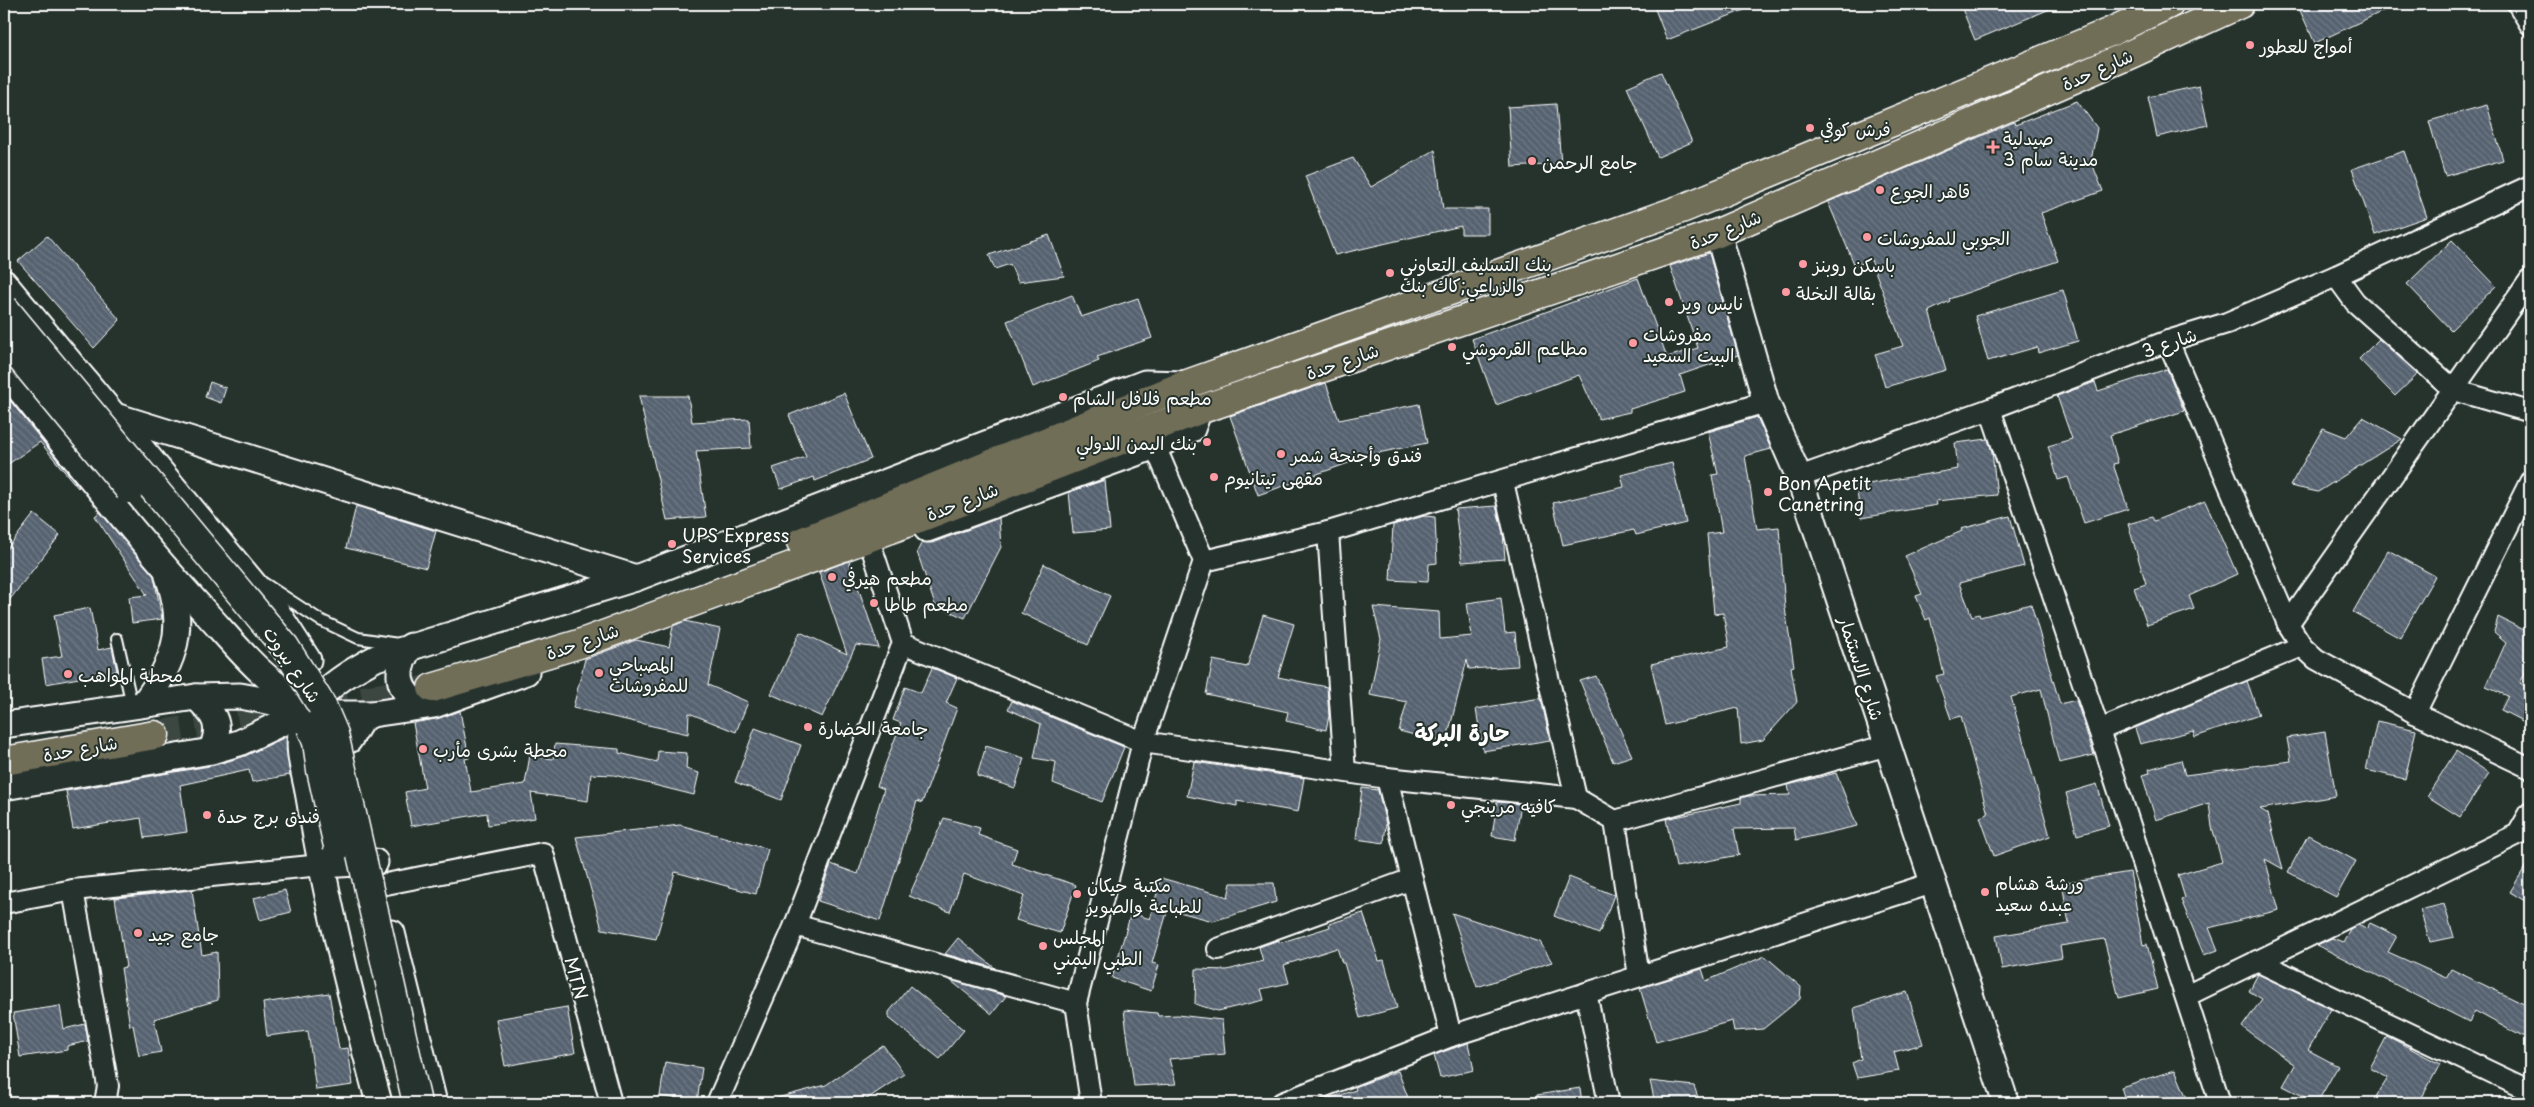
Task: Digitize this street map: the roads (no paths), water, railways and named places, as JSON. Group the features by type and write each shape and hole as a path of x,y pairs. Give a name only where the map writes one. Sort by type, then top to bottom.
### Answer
{"main road":[{"name":"شارع حدة","path":"427,690 860,519 1187,384 1684,208 2110,32 2169,4"},
{"name":"شارع حدة","path":"427,690 616,630 870,537 1199,410 1718,233 2131,54 2240,4"},
{"name":"شارع بيروت","path":"4,308 285,647 322,706 334,734 340,771 417,1103"},
{"name":"شارع بيروت","path":"4,338 270,658 290,685 305,714 317,742 325,790 398,1103"},
{"name":"شارع حدة","path":"4,744 146,716"},
{"name":"شارع حدة","path":"4,761 146,716"}],"street":[{"path":"2518,4 2530,24"},
{"name":"شارع 3","path":"1799,477 1990,409 2168,341 2227,323 2336,276 2530,186"},
{"name":"شارع الاستثمار","path":"1718,233 1766,402 1799,477 2006,1103"},
{"path":"2336,276 2355,302 2454,390 2530,412"},
{"path":"2288,624 2530,280"},
{"path":"4,283 277,612 311,665 315,682 311,709 302,729 301,738 321,865 379,1103"},
{"path":"2168,341 2288,624 2302,646 2316,659 2416,714 2530,768"},
{"path":"4,370 165,569 250,664 275,686 338,725 349,740 378,874 434,1103"},
{"path":"4,787 211,751 239,743 311,709 329,688 348,673 376,658 636,578 1145,383 1187,384"},
{"path":"1204,561 1328,532 1503,482 1766,402"},
{"path":"1990,409 2099,730 2220,1103"},
{"path":"427,690 444,702 872,549 1155,446 1192,429 1199,410"},
{"path":"115,416 636,578"},
{"path":"1091,1103 1076,1004 1143,742 1204,561 1155,446"},
{"path":"1503,482 1576,798"},
{"path":"2416,714 2530,482"},
{"path":"1328,532 1345,771"},
{"path":"717,1103 795,924 903,643 872,549"},
{"path":"146,716 176,637 179,616 165,569"},
{"path":"903,643 1143,742 1387,778 1576,798 1615,821 1888,745"},
{"path":"411,646 402,658 399,673 402,685 410,699 427,690"},
{"path":"2099,730 2302,646"},
{"path":"349,740 362,719 427,690"},
{"path":"4,725 146,716 196,696 240,696 338,714 372,714"},
{"path":"196,696 212,711 218,725 217,739 211,751"},
{"path":"239,743 301,738"},
{"path":"1387,778 1452,1036"},
{"path":"2186,996 2518,834 2530,813"},
{"path":"1615,821 1640,976"},
{"name":"MTN","path":"378,874 543,853 611,1103"},
{"path":"4,903 73,890 321,865 378,874"},
{"path":"1218,949 1412,880"},
{"path":"1282,1103 1452,1036 1933,883"},
{"path":"73,890 108,1086 106,1103"},
{"path":"795,924 1076,1004"},
{"path":"2257,961 2530,1090"},
{"path":"1586,993 1609,1103"}],"lane":[{"path":"242,570 320,620 358,638 411,646"},
{"path":"117,639 146,716"}],"tunnel":[{"path":"155,735 430,689"}],"place":[{"name":"أمواج للعطور","path":"2250,45"},
{"name":"فرش كوفي","path":"1810,128"},
{"name":"صيدلية مدينة سام 3","path":"1993,147"},
{"name":"جامع الرحمن","path":"1532,161"},
{"name":"قاهر الجوع","path":"1880,190"},
{"name":"الجوبي للمفروشات","path":"1867,237"},
{"name":"باسكن روبنز","path":"1803,264"},
{"name":"بنك التسليف التعاوني والزراعي;كاك بنك","path":"1390,273"},
{"name":"بقالة النخلة","path":"1786,292"},
{"name":"نايس وير","path":"1669,302"},
{"name":"مفروشات البيت السعيد","path":"1633,343"},
{"name":"مطاعم القرموشي","path":"1452,347"},
{"name":"مطعم فلافل الشام","path":"1063,397"},
{"name":"بنك اليمن الدولي","path":"1207,442"},
{"name":"فندق وأجنحة شمر","path":"1281,454"},
{"name":"مقهى تيتانيوم","path":"1214,477"},
{"name":"Bon Apetit Canetring","path":"1768,492"},
{"name":"UPS Express Services","path":"672,544"},
{"name":"مطعم هيرفي","path":"832,577"},
{"name":"مطعم طاطا","path":"874,603"},
{"name":"المصباحي للمفروشات","path":"599,673"},
{"name":"محطة المواهب","path":"68,674"},
{"name":"جامعة الحضارة","path":"808,727"},
{"name":"محطة بشرى مأرب","path":"423,749"},
{"name":"كافيه مرينجي","path":"1451,805"},
{"name":"فندق برج حدة","path":"207,815"},
{"name":"ورشة هشام عبده سعيد","path":"1985,892"},
{"name":"مكتبة حيكان للطباعة والصوير","path":"1077,894"},
{"name":"جامع جيد","path":"138,933"},
{"name":"المجلس الطبي اليمني","path":"1043,946"}],"district":[{"name":"حارة البركة","path":"1462,731"}]}
